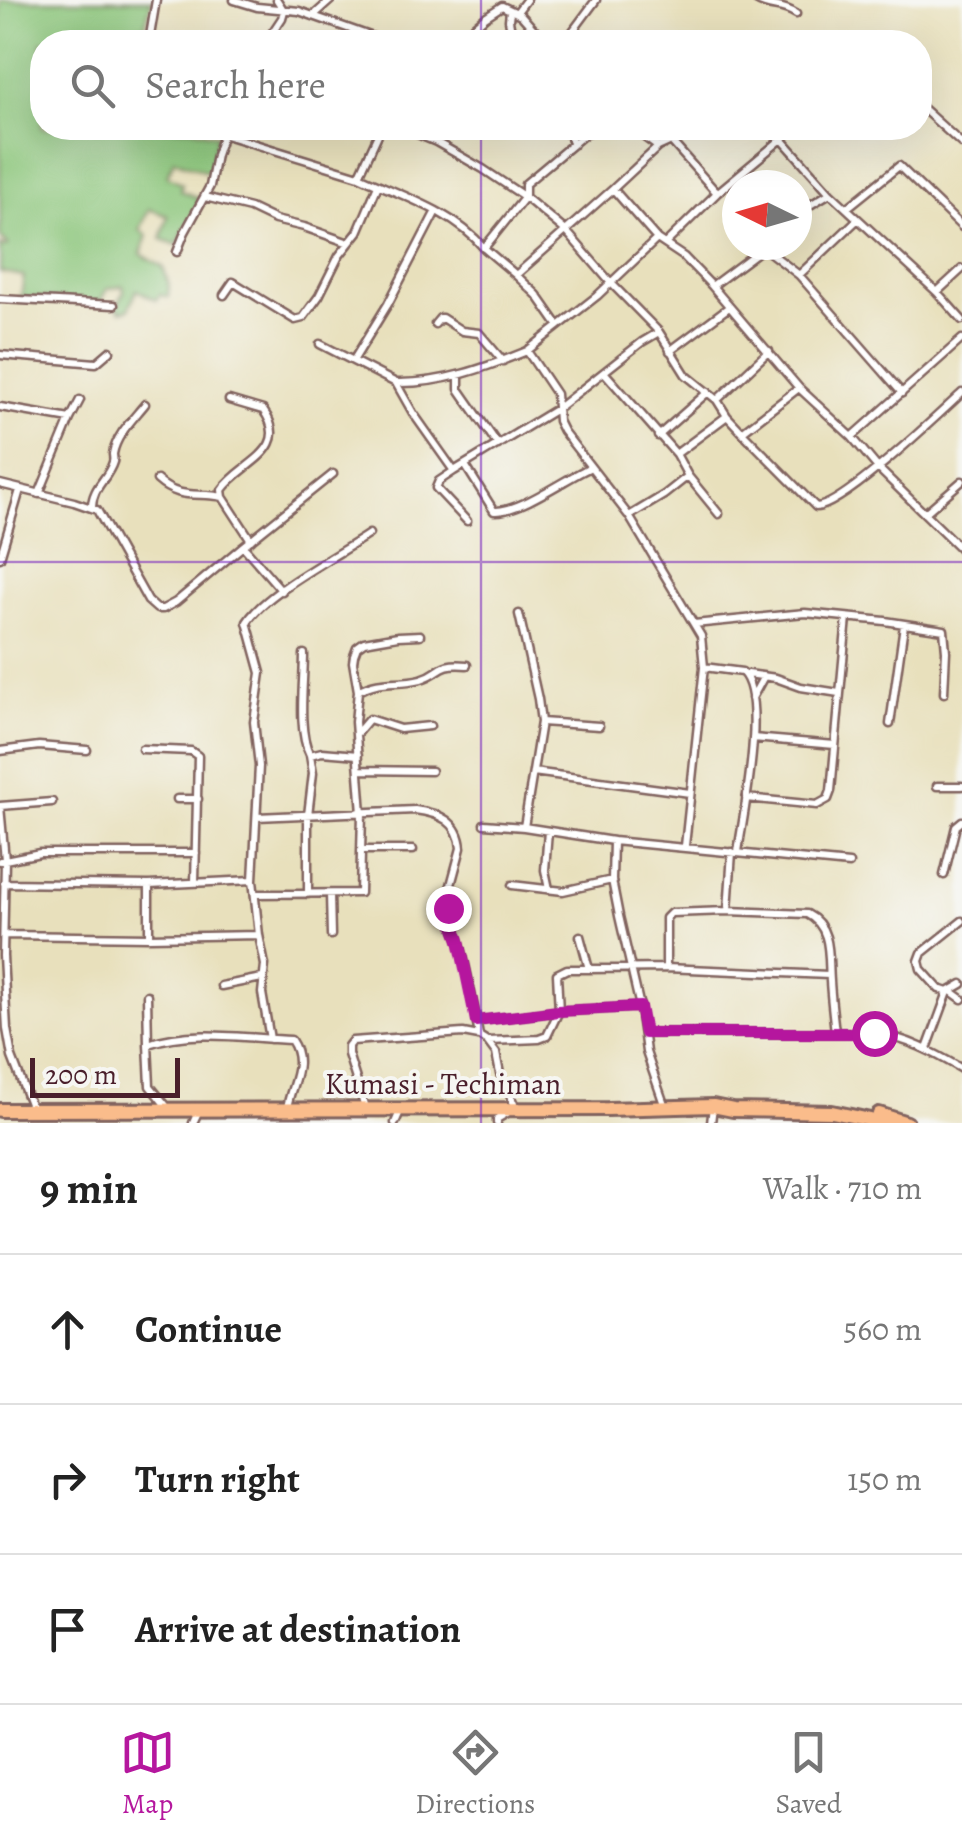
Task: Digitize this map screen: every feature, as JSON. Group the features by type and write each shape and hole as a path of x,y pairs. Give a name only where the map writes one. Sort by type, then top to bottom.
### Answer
{"highway":[{"path":"713,1106 734,1102 817,1104 856,1109 907,1123"},
{"name":"Kumasi - Techiman","path":"0,1110 33,1110 51,1116 169,1109 713,1106 733,1110 808,1110 885,1123"}],"street":[{"path":"151,30 156,0"},
{"path":"234,0 257,7 299,11 353,30"},
{"path":"274,30 284,11 277,0"},
{"path":"314,16 331,0"},
{"path":"469,30 526,0"},
{"path":"574,30 596,0"},
{"path":"756,0 767,7 784,6 796,14"},
{"path":"507,7 531,30"},
{"path":"932,117 962,144"},
{"path":"177,252 205,196 222,140"},
{"path":"252,140 359,176 473,234 537,295 558,325"},
{"path":"359,176 375,140"},
{"path":"431,140 525,197 567,232 659,332 686,375 716,400 816,507 825,507 878,468 962,393"},
{"path":"572,140 574,144"},
{"path":"484,248 525,197 526,184 578,140"},
{"path":"648,140 658,147"},
{"path":"516,275 658,147 671,140 718,193"},
{"path":"666,243 779,140"},
{"path":"783,140 830,193 962,320"},
{"path":"847,208 900,166 960,221"},
{"path":"224,295 233,282 299,320 319,296 358,232 378,185"},
{"path":"614,189 657,239 684,257 712,286 800,388 962,550"},
{"path":"812,204 830,193"},
{"path":"205,196 349,243"},
{"path":"353,361 436,212"},
{"path":"799,275 858,218"},
{"path":"320,344 396,383 458,375 527,351 611,283 657,239"},
{"path":"712,286 745,260"},
{"path":"781,260 799,275 902,393"},
{"path":"937,292 962,269"},
{"path":"0,299 114,306"},
{"path":"670,351 729,306"},
{"path":"435,324 442,318 462,331 479,333 504,360"},
{"path":"466,521 436,488 439,481 558,408 659,332"},
{"path":"852,437 962,339"},
{"path":"0,355 96,362 110,351"},
{"path":"527,351 556,394 558,421 563,431 629,516 704,644 686,846"},
{"path":"716,400 769,351"},
{"path":"604,372 676,454 688,476 719,514"},
{"path":"458,375 460,390 498,445"},
{"path":"396,383 454,471"},
{"path":"742,432 800,388"},
{"path":"658,436 708,392"},
{"path":"40,494 80,400"},
{"path":"229,400 263,410 272,426 268,450 223,486 224,497 251,540"},
{"path":"92,507 95,492 114,460 116,446 145,404"},
{"path":"0,407 70,418"},
{"path":"676,454 727,416"},
{"path":"465,466 494,510 500,512 520,506 592,466"},
{"path":"0,484 97,510 148,601 157,609 164,609 333,474"},
{"path":"629,516 688,476"},
{"path":"158,480 182,495 224,497"},
{"path":"925,513 962,481"},
{"path":"0,558 20,490"},
{"path":"270,1039 262,994 265,965 253,880 258,766 254,722 260,673 248,622 282,591 369,534"},
{"path":"243,546 282,591"},
{"path":"694,624 788,613 940,629 946,632 944,693"},
{"path":"519,614 541,722 524,827"},
{"path":"746,798 817,805 828,800 848,618"},
{"path":"890,724 904,625"},
{"path":"255,894 360,893 362,812 354,722 358,691 352,662 357,647 364,642 420,635"},
{"path":"304,654 305,745 310,755 312,782 308,894"},
{"path":"358,691 370,684 420,680 452,664 466,665"},
{"path":"704,667 839,693"},
{"path":"728,911 753,738 752,698 745,674"},
{"path":"752,698 763,678"},
{"path":"356,704 369,718 400,730 430,726"},
{"path":"357,733 369,718"},
{"path":"541,722 599,726"},
{"path":"753,738 835,745"},
{"path":"0,751 39,746 87,750"},
{"path":"142,749 195,753 199,762 196,882"},
{"path":"310,755 358,754"},
{"path":"360,770 432,772"},
{"path":"533,772 690,793"},
{"path":"937,786 962,786"},
{"path":"177,800 198,799"},
{"path":"33,1110 4,1029 0,806 52,802"},
{"path":"256,817 432,812 456,828 460,848 447,900 479,1036"},
{"path":"944,875 956,826 962,821"},
{"path":"484,824 849,864"},
{"path":"548,831 545,872 549,890"},
{"path":"612,841 612,880 660,1108 650,1123"},
{"path":"362,850 413,850"},
{"path":"2,860 52,853 196,853"},
{"path":"4,883 150,885 253,880"},
{"path":"512,885 563,891 612,880"},
{"path":"150,885 150,938"},
{"path":"330,894 331,935"},
{"path":"666,968 668,914 806,914 813,917 829,946 835,1032"},
{"path":"962,921 922,953 919,961 921,969 939,989 962,999"},
{"path":"4,935 259,936"},
{"path":"580,936 590,969"},
{"path":"487,1041 547,1036 558,1011 557,974 567,968 666,968 830,976"},
{"path":"221,986 262,978"},
{"path":"927,1048 949,992 962,984"},
{"path":"146,995 150,1086 169,1109"},
{"path":"476,1021 640,1007"},
{"path":"365,1108 348,1054 352,1041 463,1033 487,1041 496,1054 500,1074 516,1108 497,1123"},
{"path":"645,1033 890,1035 927,1048 962,1069"},
{"path":"148,1044 174,1037 291,1040 299,1055 298,1076 290,1089 287,1109"},
{"path":"711,1123 713,1106"},
{"path":"394,1123 402,1108"},
{"path":"420,1123 424,1108"},
{"path":"193,1123 199,1109"}],"green space":[{"path":"0,0 152,0 144,30 30,30 30,140 216,140 210,173 174,160 167,176 182,183 181,191 201,199 177,245 161,239 168,216 149,209 140,230 147,235 141,254 163,267 168,297 160,295 156,300 137,290 129,309 121,311 117,307 123,286 107,289 100,302 21,297 24,276 0,272 0,245 8,245 0,237"}],"route":[{"path":"448,908 470,983 476,1021 640,1007 645,1033 874,1033"}]}
